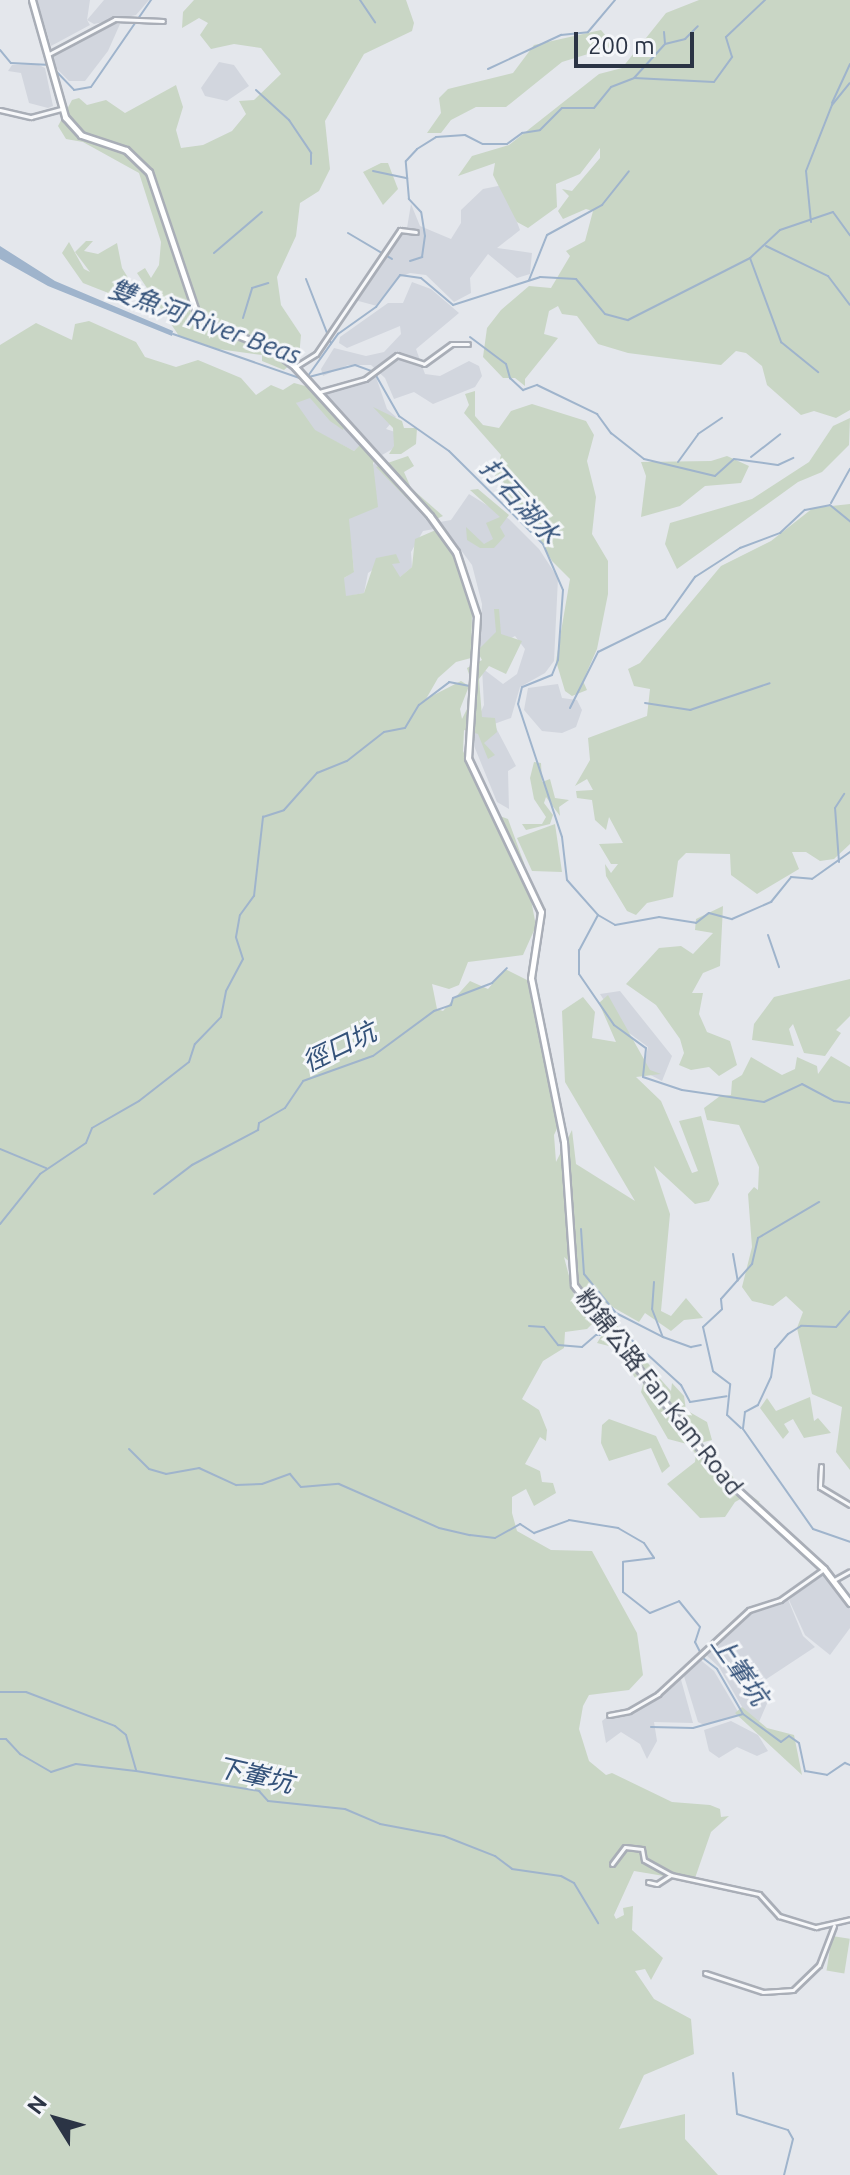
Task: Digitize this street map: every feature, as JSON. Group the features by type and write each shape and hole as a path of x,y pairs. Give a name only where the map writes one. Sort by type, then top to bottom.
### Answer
{"main road":[{"path":"32,0 61,109"},
{"name":"粉錦公路 Fan Kam Road","path":"61,109 78,133 123,148 149,172 186,293 198,315 271,348 297,369 441,529 472,589 477,626 468,754 541,909 531,978 565,1147 574,1285 717,1471 824,1569 850,1603"}],"street":[{"path":"47,55 90,29 120,19 163,21"},
{"path":"0,110 27,117 61,109"},
{"path":"297,369 316,354 400,230 416,232"},
{"path":"319,392 371,376 397,355 424,364 452,344 468,344"},
{"path":"821,1466 820,1487 850,1505"},
{"path":"609,1715 629,1711 658,1694 749,1610 780,1600 824,1569"},
{"path":"834,1580 850,1571"},
{"path":"612,1864 625,1847 642,1849 644,1860 671,1875 759,1894 779,1916 834,1926 850,1919"},
{"path":"648,1882 657,1884 671,1875"},
{"path":"705,1973 763,1992 793,1990 819,1965 834,1926"}],"shaded area":[{"path":"37,0 90,0 87,20 90,25 51,46"},
{"path":"104,0 149,0 136,15 94,24 87,20"},
{"path":"120,24 108,51 85,81 69,81 56,68 52,56 88,32"},
{"path":"219,62 234,65 249,86 227,101 205,96 201,88"},
{"path":"37,64 45,68 53,106 48,108 29,103 21,73 8,71 12,65"},
{"path":"503,185 520,230 497,248 532,253 530,274 517,278 488,254 470,278 471,293 454,302 426,275 410,273 398,278 377,306 351,299 400,228 407,228 411,204 420,226 451,239 461,223 461,210 483,189"},
{"path":"412,282 431,289 459,313 416,349 425,374 440,376 469,361 479,366 482,376 475,387 433,404 414,392 394,399 385,378 371,365 348,365 323,376 321,369 334,348 366,356 384,352 401,334 400,326 347,348 339,343 340,337 388,303 403,303"},
{"path":"376,377 387,409 396,417 386,429 395,432 396,447 382,455 324,393"},
{"path":"310,390 361,445 354,451 315,431 295,404"},
{"path":"375,461 434,529 423,531 411,552 412,567 399,578 391,563 396,554 368,573 364,593 344,597 343,579 354,571 348,518"},
{"path":"469,494 509,519 539,549 558,578 554,661 545,673 520,687 511,718 494,724 516,766 508,771 509,809 497,802 470,736 484,705 482,668 503,684 517,674 525,649 515,636 480,655 482,604 472,565 440,522 451,520"},
{"path":"558,684 562,698 577,700 582,710 576,727 562,733 542,731 524,710 528,688"},
{"path":"620,991 672,1056 662,1081 643,1071 648,1047 621,1027 600,994"},
{"path":"822,1573 850,1609 850,1628 830,1655 805,1635 789,1600"},
{"path":"787,1597 803,1636 815,1647 765,1680 761,1687 769,1699 759,1722 745,1712 719,1667 704,1653 750,1611"},
{"path":"698,1658 714,1671 740,1715 704,1725 698,1722 683,1673"},
{"path":"680,1676 693,1723 654,1722 657,1741 647,1759 640,1744 621,1732 606,1743 602,1721 629,1712"},
{"path":"731,1721 758,1735 768,1751 757,1756 737,1747 719,1758 709,1751 704,1730"}],"green space":[{"path":"194,0 406,0 414,23 412,31 364,54 325,121 330,169 319,191 300,203 296,236 277,277 281,305 301,335 299,357 284,370 262,361 262,355 218,349 179,336 137,273 145,268 151,278 159,265 161,242 139,173 83,142 66,139 58,126 72,100 79,98 87,105 106,100 125,113 176,85 183,107 176,130 181,148 203,145 232,131 246,114 239,101 254,100 281,74 261,48 234,44 211,49 200,35 208,23 199,18 182,28 183,12"},
{"path":"699,0 850,0 850,410 836,418 814,411 801,415 767,385 762,366 746,353 736,351 721,365 628,353 598,344 577,316 562,314 558,306 549,311 544,334 558,338 525,379 525,386 515,378 503,378 483,357 487,328 501,310 529,286 551,288 570,256 566,251 585,241 593,211 586,209 563,219 558,211 569,196 562,189 572,191 600,158 600,148 580,174 556,184 557,207 528,228 517,222 493,175 495,163 458,176 472,156 509,145 599,74 622,68 666,13"},
{"path":"601,30 614,46 562,62 506,107 476,107 451,120 441,133 427,133 441,113 439,98 448,89 513,73 534,45"},
{"path":"388,163 398,189 383,205 363,172"},
{"path":"86,241 93,241 84,251 98,254 117,243 122,268 135,289 119,285 116,296 83,283 62,253 69,242 84,269 90,272 75,252"},
{"path":"89,321 136,342 145,357 176,367 198,360 241,378 256,395 271,385 283,390 294,383 309,387 344,425 343,430 330,421 310,398 296,403 315,430 354,451 363,442 377,458 373,463 378,507 349,519 354,572 344,578 346,596 364,593 376,558 396,554 400,563 392,564 400,577 412,567 415,539 438,529 465,576 472,614 471,658 456,662 438,678 426,699 461,681 469,686 460,709 462,719 475,693 467,668 482,660 477,651 496,632 494,609 499,609 501,634 522,641 506,674 489,666 479,679 482,717 495,718 497,732 484,743 495,755 488,759 478,734 464,730 463,751 494,814 508,819 524,863 536,926 523,955 468,962 459,985 449,989 432,984 437,1009 443,1011 470,981 488,989 505,969 527,980 560,1122 554,1135 556,1162 572,1130 576,1164 635,1201 565,1082 562,1011 583,997 595,1012 592,1038 616,1042 599,1003 608,995 650,1070 661,1074 636,1077 661,1101 692,1173 698,1171 679,1121 701,1116 719,1184 709,1201 695,1204 654,1166 670,1214 661,1311 671,1316 686,1298 703,1318 684,1320 671,1331 645,1313 639,1322 593,1296 652,1368 635,1378 617,1348 597,1343 608,1325 582,1296 573,1265 564,1257 578,1310 593,1323 587,1329 565,1332 564,1348 543,1361 522,1399 539,1410 547,1430 546,1441 540,1437 525,1464 540,1471 542,1482 553,1483 556,1493 534,1506 526,1489 512,1497 512,1513 517,1531 551,1550 592,1551 637,1633 643,1675 629,1690 589,1695 583,1706 579,1729 589,1761 606,1775 612,1773 672,1802 710,1805 720,1809 721,1817 729,1816 711,1832 694,1881 634,1871 614,1915 616,1919 624,1915 623,1908 633,1906 632,1930 663,1958 651,1980 645,1969 635,1971 654,1999 691,2019 694,2054 644,2075 619,2129 685,2114 685,2139 718,2175 0,2175 0,345 36,323 72,340 75,324"},
{"path":"475,391 475,416 483,425 499,428 511,411 532,404 586,421 594,435 587,461 596,497 592,534 608,561 608,594 597,649 583,681 587,690 572,696 565,691 556,661 570,579 552,561 516,500 508,498 502,477 495,476 501,455 464,413 469,405 465,394"},
{"path":"373,407 402,421 404,428 417,428 416,444 401,454 389,454 394,446 393,428"},
{"path":"850,418 849,445 822,472 798,482 677,569 665,544 670,523 752,499 809,462 833,426"},
{"path":"408,456 414,466 404,472 411,488 443,516 430,522 376,467"},
{"path":"727,456 749,466 741,483 705,486 680,506 641,517 646,476 641,462 711,461"},
{"path":"478,489 509,515 500,527 505,536 494,548 480,548 467,540 466,527 484,544 493,539 486,523 500,517 470,490"},
{"path":"850,504 850,844 834,859 820,861 806,852 792,852 799,869 757,894 731,875 730,854 686,853 678,861 673,897 647,903 636,915 627,911 606,876 605,864 611,873 618,864 611,864 599,844 623,843 609,817 606,830 595,820 592,800 577,798 576,791 593,790 587,779 575,786 590,760 588,738 647,716 650,689 634,686 628,669 640,663 721,566 771,541 813,508"},
{"path":"534,762 541,763 542,782 550,779 555,798 569,800 559,807 560,816 546,797 544,803 553,815 550,824 526,830 522,824 542,824 546,817 534,799 530,778"},
{"path":"555,824 562,872 532,871 517,838"},
{"path":"723,906 720,966 703,973 692,993 703,993 699,1014 707,1032 730,1041 737,1065 719,1076 709,1067 691,1070 679,1065 684,1053 680,1039 656,1005 626,984 659,948 681,946 693,954 713,933 695,930 696,919"},
{"path":"850,979 850,1016 836,1030 841,1033 825,1056 804,1053 793,1024 789,1029 794,1046 752,1040 754,1024 774,997"},
{"path":"831,1056 850,1067 850,1470 836,1452 842,1407 812,1394 797,1328 803,1312 786,1296 773,1306 752,1301 742,1287 752,1247 748,1194 754,1187 758,1190 759,1167 739,1125 707,1120 704,1108 720,1096 731,1095 732,1081 742,1075 751,1057 782,1075 795,1069 797,1057 817,1066 818,1074"},
{"path":"655,1373 671,1391 672,1383 684,1396 686,1410 707,1422 712,1440 696,1444 708,1464 730,1471 737,1485 760,1502 749,1506 748,1495 735,1502 725,1517 700,1518 667,1484 695,1462 696,1454 687,1444 668,1439 641,1392 644,1381 648,1383"},
{"path":"810,1397 814,1421 818,1418 831,1433 804,1438 793,1419 784,1424 789,1432 783,1439 760,1408 767,1398 776,1411"},
{"path":"609,1419 656,1436 670,1466 662,1473 651,1448 609,1461 601,1443 602,1425"},
{"path":"742,1707 767,1728 794,1735 802,1775 735,1713"},
{"path":"832,1936 850,1939 844,1973 827,1971"}],"water":[{"path":"0,246 55,281 173,331 172,336 48,286 0,259"}],"waterway":[{"path":"53,68 74,90 91,87 151,0"},
{"path":"360,0 375,22"},
{"path":"488,69 561,35 588,32 615,0"},
{"path":"410,261 422,257 425,236 421,212 409,199 406,161 417,149 436,137 465,135 483,144 507,144 522,133 540,130 562,108 594,108 611,87 634,78 714,82 732,57 726,37 765,0"},
{"path":"634,78 665,44 685,39 698,26"},
{"path":"664,32 665,43"},
{"path":"0,50 11,63 46,65"},
{"path":"832,103 850,64"},
{"path":"811,222 806,171 832,105 850,83"},
{"path":"256,90 289,120 311,153 311,164"},
{"path":"373,171 407,178"},
{"path":"529,280 547,235 602,205 629,171"},
{"path":"214,253 262,212"},
{"path":"308,376 338,334 376,307 400,275 421,278 453,305 540,277 576,279 605,314 628,320 750,258 780,230 833,212 850,235"},
{"path":"348,233 392,259"},
{"path":"766,246 828,276 850,305"},
{"path":"750,258 781,342 818,372"},
{"path":"306,279 331,343"},
{"path":"243,318 252,288 268,283"},
{"name":"雙魚河 River Beas","path":"173,334 302,379"},
{"path":"470,337 506,364 510,378 523,390 537,385 597,414 611,433 644,459 715,476 734,459 778,465 793,458"},
{"name":"打石湖水","path":"301,379 355,365 374,372 399,416 449,451 543,544 563,590 558,660 552,675 522,687 518,704 562,837 567,880 598,915 615,925 659,917 696,923 709,913 732,919 771,902 791,877 812,879 850,852"},
{"path":"678,462 698,434 722,418"},
{"path":"751,457 780,434"},
{"path":"831,503 850,469"},
{"path":"570,708 598,652 665,619 695,577 740,548 780,533 805,510 830,505 850,521"},
{"path":"0,1224 40,1174 86,1143 92,1128 139,1101 189,1062 195,1044 221,1017 226,991 243,959 236,937 240,915 254,896 263,817 284,810 317,773 347,761 384,732 405,728 419,705 449,682 470,686"},
{"path":"645,703 690,710 770,683"},
{"path":"839,862 835,808 844,794"},
{"path":"598,915 579,950 579,974 614,1025 646,1048 643,1077 682,1090 764,1102 802,1084 834,1101 850,1103"},
{"path":"768,935 779,967"},
{"name":"徑口坑","path":"154,1194 192,1165 258,1130 259,1123 285,1108 303,1081 373,1056 434,1011 451,1005 453,998 492,983 507,968"},
{"path":"0,1149 46,1168"},
{"path":"741,1428 727,1415 730,1384 713,1371 703,1327 722,1309 721,1299 752,1264 758,1238 819,1202"},
{"path":"581,1229 584,1274 616,1313 663,1337"},
{"path":"733,1254 738,1281"},
{"path":"654,1282 652,1309 663,1337 691,1347 701,1345"},
{"path":"850,1311 836,1327 801,1326 788,1334 775,1349 771,1377 758,1405 745,1412 743,1429 813,1529 850,1542"},
{"path":"529,1326 544,1327 558,1345 582,1347 596,1335 605,1335"},
{"path":"625,1334 681,1385 690,1402 727,1396"},
{"name":"上輋坑","path":"129,1449 149,1469 166,1474 199,1468 236,1485 262,1484 290,1474 301,1487 339,1484 439,1528 470,1535 495,1538 520,1524 534,1533 569,1520 618,1528 644,1543 654,1558 623,1562 623,1592 650,1613 679,1601 700,1627 695,1642 703,1658 717,1669 743,1714 781,1742 789,1736 799,1743 805,1771 827,1775 845,1763 850,1765"},
{"name":"下輋坑","path":"0,1692 26,1692 115,1726 126,1735 136,1771 259,1791 268,1801 345,1809 380,1824 444,1836 495,1856 512,1869 561,1876 574,1883 598,1923"},
{"path":"651,1727 693,1728 743,1714"},
{"path":"0,1739 6,1739 20,1754 51,1772 76,1764 136,1771"},
{"path":"733,2073 737,2114 788,2130 793,2139 784,2175"}]}
